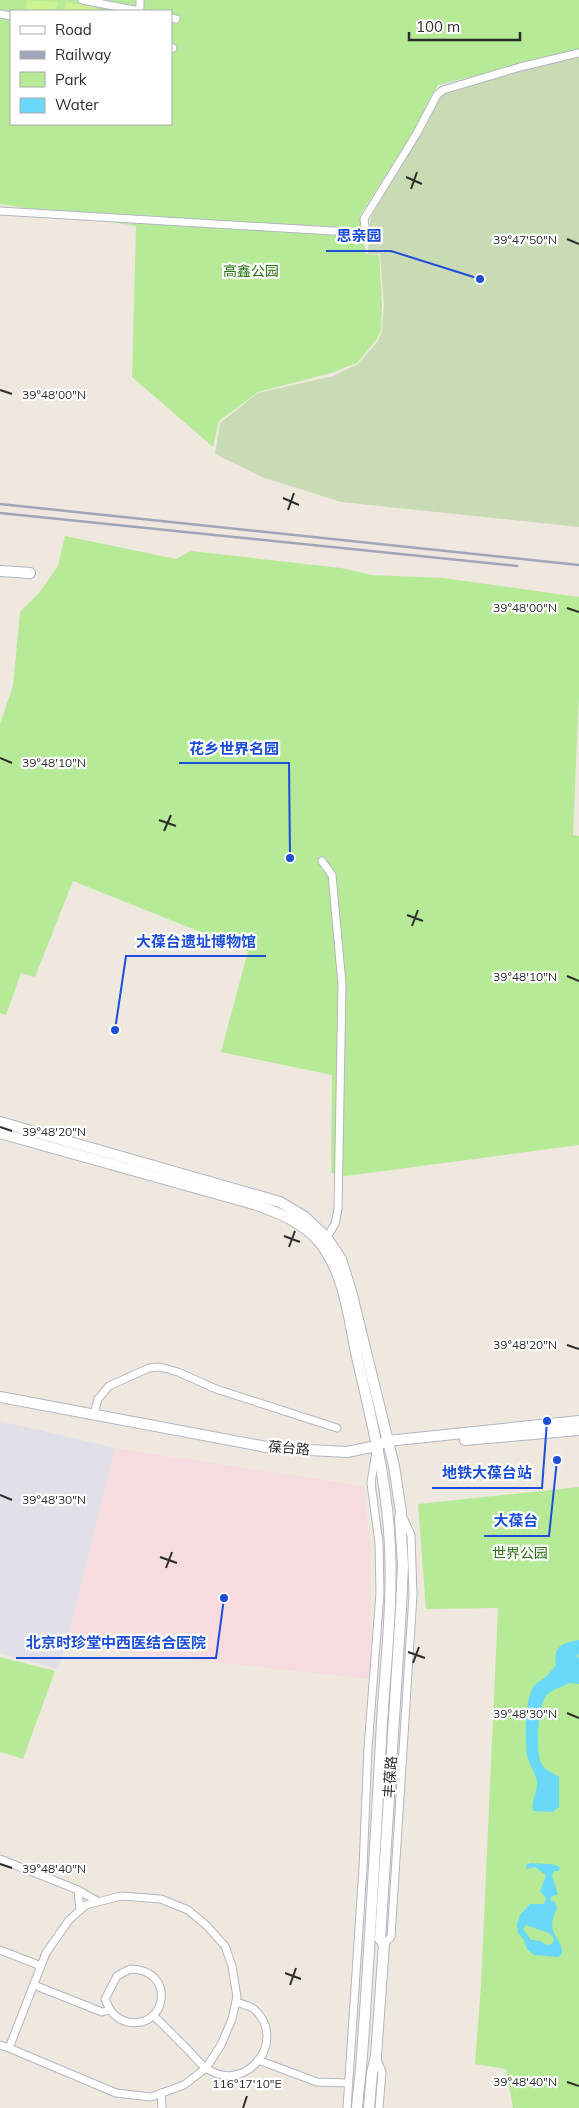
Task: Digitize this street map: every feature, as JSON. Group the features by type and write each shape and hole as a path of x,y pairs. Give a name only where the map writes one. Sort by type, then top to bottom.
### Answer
{"main road":[{"path":"0,571 30,573"},
{"path":"0,1122 280,1202 305,1217 324,1241"},
{"path":"0,1133 257,1205 292,1219 324,1241"},
{"name":"丰葆路","path":"324,1241 341,1259 351,1291 394,1466 401,1512 402,1582 380,1939 384,1944 376,2056 372,2073 369,2108"},
{"name":"丰葆路","path":"324,1241 347,1308 376,1446 389,1528 390,1587 362,2058 357,2108"},
{"name":"葆台路","path":"0,1397 272,1448 347,1452 388,1443 579,1421"},
{"name":"葆台路","path":"388,1443 579,1430"}],"street":[{"path":"82,0 132,10"},
{"path":"0,211 366,233 364,219 417,133 437,95 443,90 520,67 579,53"},
{"path":"322,861 332,875 342,984 338,1208 335,1224 324,1241"},
{"path":"94,1414 98,1399 109,1386 148,1368 160,1367 178,1372 216,1389 337,1428"},
{"path":"347,2108 363,1868 368,1748 380,1593 379,1543 371,1483 376,1446"},
{"path":"0,1858 78,1890 98,1901"},
{"path":"78,1890 80,1910"},
{"path":"0,2045 116,2093 151,2097 184,2085 206,2068 221,2045 232,2019 237,1997 232,1966 226,1946 188,1910 161,1899 121,1896 86,1905 69,1920 55,1938 41,1966 9,2048"},
{"path":"0,1950 41,1966"},
{"path":"143,1969 155,1977 160,1987 160,2004 154,2016 148,2020 135,2023 120,2020 109,2010 105,1999 116,1976 130,1970 143,1969"},
{"path":"34,1985 102,2012 109,2010"},
{"path":"154,2016 206,2068 228,2077 248,2071 266,2047 268,2034 262,2020 254,2009 236,2002"},
{"path":"376,2056 382,2072 380,2108"},
{"path":"258,2060 317,2082 348,2083"},
{"path":"161,2094 162,2108"}],"shaded area":[{"path":"0,1421 115,1448 66,1646 58,1669 0,1653"},
{"path":"115,1448 363,1486 371,1549 370,1679 66,1646"}],"green space":[{"name":"高鑫公园","path":"0,0 579,0 579,50 438,85 416,127 360,216 366,254 379,255 382,304 381,330 377,339 357,363 331,373 258,392 219,421 213,447 132,377 136,226 0,204"},
{"path":"27,0 58,2 56,10 25,10"},
{"path":"66,2 96,8 95,10 64,10"},
{"path":"579,55 579,527 341,502 262,477 215,454 220,423 258,393 333,376 358,364 378,341 382,331 384,305 380,254 368,254 370,219 440,95 447,90"},
{"path":"65,536 176,559 191,551 341,568 372,575 443,578 579,597 579,694 573,835 579,836 579,1145 346,1176 331,1173 332,1075 221,1052 248,951 73,881 35,977 21,973 6,1015 0,1013 0,724 13,686 20,612 39,593 58,566"},
{"name":"世界公园","path":"579,1487 579,2108 513,2108 506,2069 475,2064 481,1985 498,1608 426,1609 418,1504"},
{"path":"0,1657 55,1671 23,1759 0,1752"}],"water":[{"path":"579,1640 579,1653 577,1656 579,1659 579,1684 569,1683 548,1694 543,1702 539,1720 538,1742 540,1760 544,1767 559,1777 559,1807 552,1812 533,1811 537,1781 527,1755 528,1701 534,1686 547,1676 556,1665 556,1654 560,1646"},
{"path":"527,1864 547,1864 560,1867 559,1871 554,1871 552,1876 558,1894 551,1897 551,1901 555,1902 557,1908 553,1917 553,1930 562,1948 562,1954 558,1957 534,1955 527,1949 524,1940 518,1933 517,1924 520,1915 530,1904 544,1904 546,1899 540,1892 546,1875 535,1867 526,1869","holes":["526,1925 549,1933 554,1938 553,1943 547,1945 541,1941 531,1940 523,1929"]}],"railway":[{"path":"0,504 579,565"},
{"path":"0,513 517,566"}],"place":[{"name":"思亲园","path":"480,279"},
{"name":"花乡世界名园","path":"290,858"},
{"name":"大葆台遗址博物馆","path":"115,1030"},
{"name":"地铁大葆台站","path":"547,1421"},
{"name":"大葆台","path":"557,1460"},
{"name":"北京时珍堂中西医结合医院","path":"224,1598"}]}
